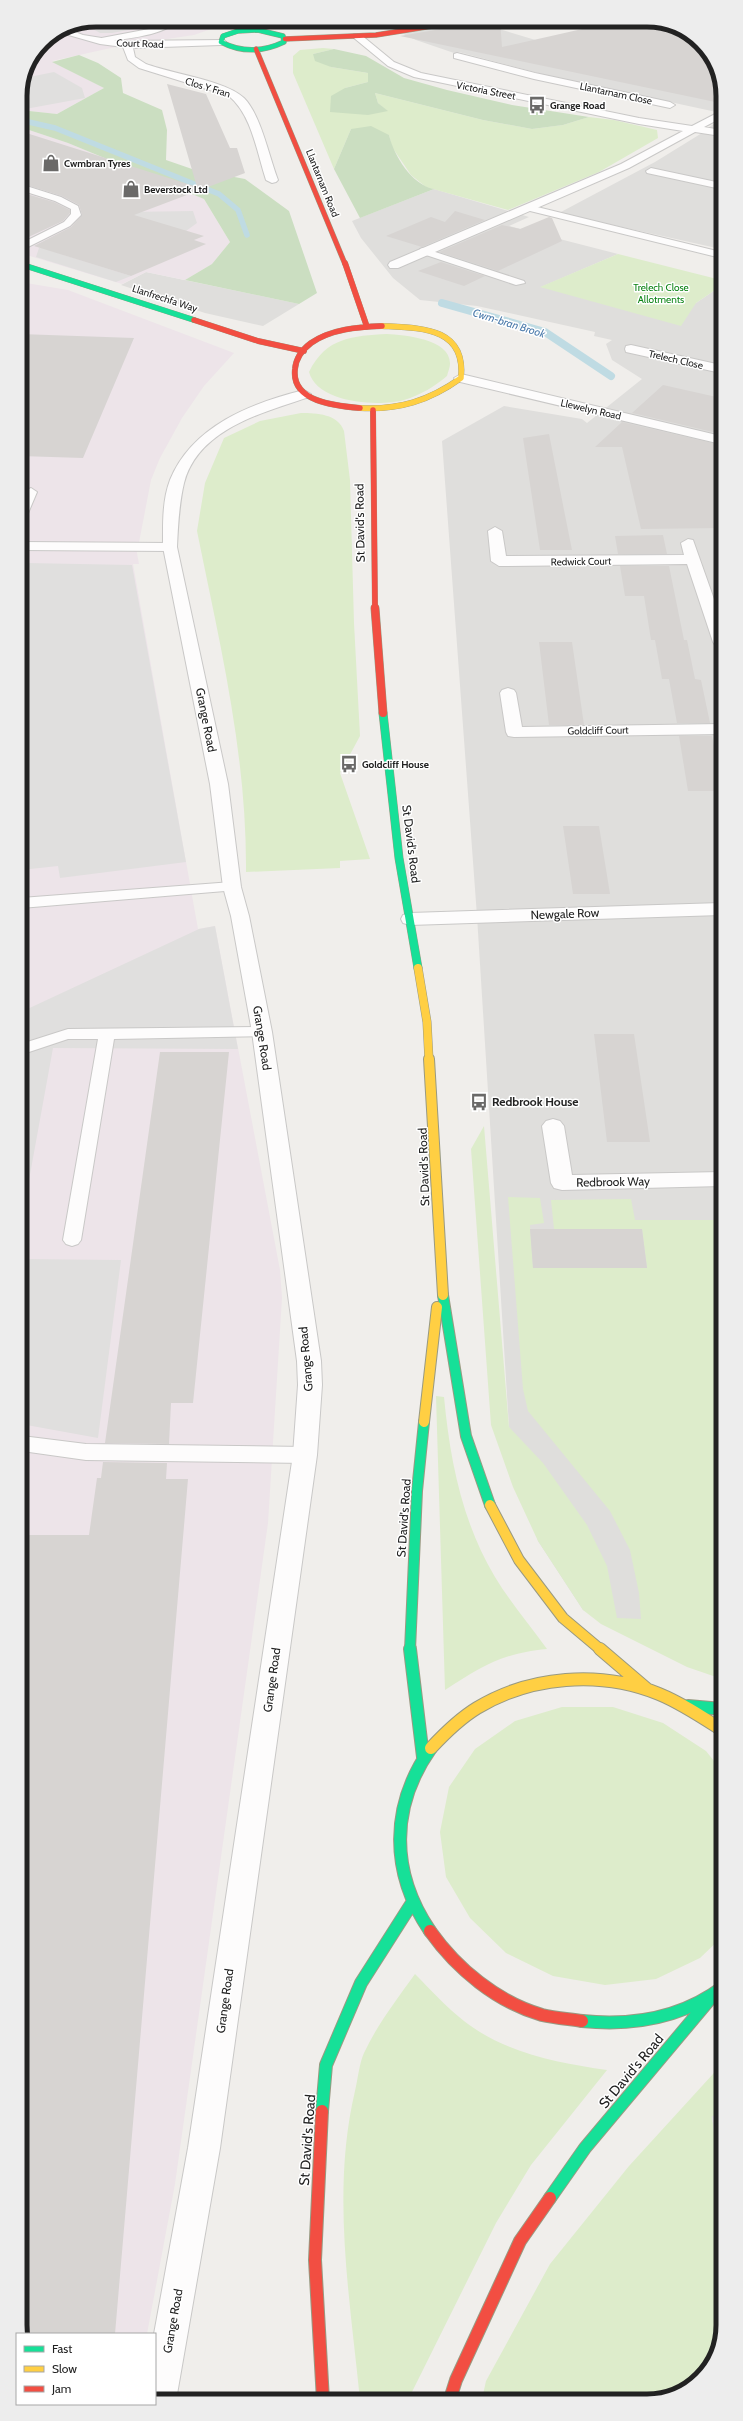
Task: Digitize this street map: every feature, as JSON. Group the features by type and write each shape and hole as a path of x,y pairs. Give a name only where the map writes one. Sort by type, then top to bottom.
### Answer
{"street":[{"path":"285,39 283,36 273,32 248,30 223,36 221,42 230,47 256,49 280,44 285,39 357,36 404,32 432,27"},
{"name":"Court Road","path":"69,32 95,40 127,44 221,42"},
{"name":"Victoria Street","path":"357,36 379,55 408,72 437,80 526,98 716,132"},
{"name":"Clos Y Fran","path":"127,44 130,58 143,67 224,90 240,99 272,180"},
{"name":"Llantarnam Road","path":"256,49 350,276 367,327"},
{"name":"Llantarnam Close","path":"457,56 561,82 670,105"},
{"path":"526,98 561,82"},
{"path":"394,265 625,166 716,116"},
{"path":"651,171 716,185"},
{"name":"Llanfrechfa Way","path":"27,266 258,341 304,351"},
{"path":"367,327 407,328 429,332 451,340 461,350 465,362 461,378 435,396 396,407 373,410 342,406 304,394 296,384 294,368 297,358 304,351 313,342 330,334 367,327"},
{"name":"Trelech Close","path":"631,349 716,368"},
{"name":"Llewelyn Road","path":"461,378 716,439"},
{"name":"Grange Road","path":"160,2394 204,2148 306,1455 309,1367 262,1032 240,916 232,886 219,784 170,547 170,518 176,487 183,467 197,444 220,427 269,406 304,394"},
{"name":"St David's Road","path":"373,410 371,549 378,673 399,858 427,1022 432,1071 440,1280 466,1436 493,1513 519,1560 563,1618 648,1690"},
{"name":"Redwick Court","path":"495,531 499,561 693,559"},
{"path":"688,543 716,627"},
{"name":"Goldcliff Court","path":"508,693 514,732 716,729"},
{"name":"Newgale Row","path":"410,919 716,909"},
{"name":"Redbrook Way","path":"553,1126 562,1183 716,1179"},
{"name":"St David's Road","path":"423,1757 410,1657 417,1491 440,1280"},
{"name":"St David's Road","path":"714,1995 661,2018 602,2024 541,2014 486,1988 442,1950 412,1903 399,1852 403,1802 423,1757 445,1730 466,1713 503,1693 538,1683 575,1678 612,1681 648,1690 686,1706 716,1726"},
{"path":"686,1706 716,1708"},
{"name":"St David's Road","path":"323,2394 315,2260 320,2134 326,2065 361,1983 412,1903"},
{"name":"St David's Road","path":"452,2394 456,2380 520,2241 585,2148 714,1995"}],"lane":[{"path":"95,40 163,27"},
{"path":"27,189 65,202 75,208 76,215 67,224 27,244"},
{"path":"529,208 716,254"},
{"path":"423,252 520,283"},
{"path":"27,501 31,492"},
{"path":"27,546 170,547"},
{"path":"27,903 232,886"},
{"path":"27,1048 59,1036 262,1032"},
{"path":"72,1240 107,1034"},
{"path":"27,1445 86,1452 306,1455"}],"shaded area":[{"path":"90,27 145,27 112,33 100,33"},
{"path":"96,27 215,27 194,35 120,46 52,61 104,88 57,114 27,111 28,82 32,70 47,47 70,32 82,28"},
{"path":"389,27 492,27 562,48 715,86 716,112 554,77 459,52 454,53 416,40"},
{"path":"54,72 82,88 85,98 27,109 28,82 30,77"},
{"path":"716,122 716,248 559,213 655,162 702,133"},
{"path":"27,129 68,143 204,199 230,242 212,264 185,280 146,272 122,284 27,255"},
{"path":"27,183 128,212 193,211 197,223 186,231 64,255 131,276 116,282 36,257 39,248 78,228 93,212 67,198"},
{"path":"434,189 529,217 509,226 618,254 541,287 696,303 716,289 716,1670 583,1610 538,1541 509,1427 477,916 442,441 504,406 582,419 587,423 642,379 612,360 606,344 612,340 594,336 595,332 477,306 420,300 393,278 361,238 352,221"},
{"path":"146,272 299,304 263,326 205,313 121,285"},
{"path":"27,283 68,290 234,353 204,386 182,418 160,458 151,480 137,553 139,564 133,564 198,929 215,926 280,1270 282,1298 268,1523 175,2184 147,2333 28,2333"},
{"path":"27,563 132,565 186,862 60,878 58,866 27,869 27,595 29,595"},
{"path":"215,926 238,1049 53,1048 27,1191 27,1009 199,929"},
{"path":"27,1259 121,1260 98,1438 27,1425"},
{"path":"712,2116 716,2116 716,2148"}],"green space":[{"path":"323,48 334,49 313,54 331,67 368,73 368,82 345,88 387,111 378,103 375,93 483,120 532,129 563,125 589,117 614,120 657,130 658,138 599,172 508,210 426,187 411,175 392,147 389,135 351,129 334,169 293,73 293,56 300,50"},
{"path":"334,49 366,56 404,78 447,90 512,105 589,117 563,125 532,129 483,120 375,93 378,103 388,111 368,115 330,112 331,96 345,88 368,82 368,73 331,67 315,61 313,54"},
{"path":"79,55 98,63 121,78 123,93 162,110 167,130 166,160 192,169 245,179 289,211 317,293 299,304 185,280 212,264 230,242 204,199 68,143 27,129 27,111 57,114 104,88 52,62"},
{"path":"371,126 389,135 395,152 411,176 418,182 434,189 360,218 334,169 351,129"},
{"name":"Trelech Close Allotments","path":"618,254 716,279 716,289 696,303 681,326 540,287"},
{"path":"387,334 415,337 435,344 443,349 448,356 450,364 447,376 416,396 404,400 379,403 350,400 336,396 324,390 314,382 309,372 316,360 332,345 352,338"},
{"path":"301,413 314,413 332,418 341,425 344,431 350,480 354,623 360,736 340,773 370,859 340,861 340,868 246,872 242,785 237,743 223,658 197,531 205,483 224,438 260,421"},
{"path":"484,1126 509,1427 543,1463 587,1525 607,1566 617,1618 641,1619 639,1593 630,1550 610,1511 528,1411 523,1389 508,1197 540,1198 544,1223 530,1225 533,1267 647,1268 642,1229 554,1229 551,1200 631,1199 635,1220 716,1220 716,1677 687,1667 601,1624 583,1610 538,1541 513,1487 491,1425 471,1149"},
{"path":"436,1396 444,1397 450,1444 459,1490 474,1535 495,1577 547,1649 517,1654 493,1662 470,1674 445,1690"},
{"path":"562,1707 613,1707 663,1723 706,1751 716,1764 716,1943 700,1958 656,1979 605,1985 553,1976 506,1953 470,1918 446,1877 440,1832 449,1787 475,1749 515,1721"},
{"path":"415,1974 457,2016 480,2032 497,2041 532,2055 569,2064 607,2070 531,2165 496,2223 411,2394 359,2394 345,2245 343,2206 344,2168 348,2129 362,2057 381,2022"},
{"path":"716,2071 716,2116 712,2116 716,2148 716,2325 715,2339 709,2356 702,2367 696,2374 678,2387 665,2392 647,2394 483,2394 486,2381 550,2264 629,2166"}],"building":[{"path":"452,27 501,27 502,47 591,27 661,28 682,36 696,47 711,70 714,78 716,102 400,36"},
{"path":"167,84 206,94 230,148 237,148 245,173 134,215 204,236 194,240 206,244 131,276 34,246 71,227 82,215 79,205 62,196 27,185 27,133 197,187"},
{"path":"27,194 54,202 70,210 70,213 63,221 27,238"},
{"path":"455,211 485,220 422,247 386,236 431,217 445,222"},
{"path":"549,217 552,218 562,241 498,271 439,252 502,225 520,229"},
{"path":"441,262 485,276 464,286 418,271"},
{"path":"27,334 134,338 83,458 27,456"},
{"path":"663,385 716,397 716,433 632,413"},
{"path":"622,422 716,444 716,528 641,529 622,447 595,447"},
{"path":"549,434 572,550 540,550 523,438"},
{"path":"663,535 667,554 618,554 615,536"},
{"path":"620,566 669,566 684,640 651,640 644,596 625,596"},
{"path":"655,640 687,640 695,679 701,680 710,723 677,723 669,679 662,679"},
{"path":"539,642 572,642 584,725 549,725"},
{"path":"679,736 712,736 716,756 716,791 688,791"},
{"path":"563,826 599,826 610,894 573,894"},
{"path":"594,1034 634,1034 650,1142 607,1142"},
{"path":"160,1052 229,1052 193,1403 171,1403 169,1444 105,1443"},
{"path":"530,1229 642,1229 647,1268 533,1268"},
{"path":"103,1462 167,1463 166,1479 188,1479 115,2333 28,2333 27,1535 89,1535 97,1478 101,1478"}],"waterway":[{"name":"Cwm-bran Brook","path":"27,122 55,128 219,194 238,210 247,235"},
{"name":"Cwm-bran Brook","path":"442,303 545,332 611,376"}],"traffic: fast":[{"path":"258,30 283,36 284,42 261,50 244,50 228,46 221,42 223,36 238,31 258,30"},
{"path":"27,266 194,320"},
{"path":"383,713 399,858 418,968"},
{"path":"443,1295 466,1436 490,1505"},
{"path":"423,1757 410,1657 417,1491 424,1422"},
{"path":"688,1706 716,1708"},
{"path":"430,1931 412,1902 406,1883 400,1842 404,1802 410,1783 419,1765 431,1748"},
{"path":"322,2111 326,2065 361,1983 412,1903"},
{"path":"582,2021 618,2023 656,2018 693,2006 716,1992"},
{"path":"550,2198 585,2148 710,1999"}],"traffic: slow":[{"path":"360,408 389,409 414,404 437,394 461,378 462,362 458,349 450,341 439,334 425,330 382,326"},
{"path":"418,968 427,1022 443,1295"},
{"path":"424,1422 437,1307"},
{"path":"490,1505 519,1560 563,1618 648,1690"},
{"path":"431,1748 452,1726 476,1708 502,1695 530,1686 559,1680 589,1680 619,1683 648,1690 677,1702 716,1726"}],"traffic: jam":[{"path":"285,39 376,35 426,27"},
{"path":"256,49 350,276 367,327"},
{"path":"194,320 258,341 304,351"},
{"path":"360,408 328,404 307,395 299,388 295,380 296,365 303,350 309,344 321,338 346,330 382,326"},
{"path":"373,410 374,600 383,713"},
{"path":"430,1931 440,1945 464,1970 478,1981 508,2000 540,2014 582,2021"},
{"path":"322,2111 315,2260 323,2394"},
{"path":"452,2394 456,2380 520,2241 550,2198"}],"place":[{"name":"Grange Road","path":"537,105"},
{"name":"Cwmbran Tyres","path":"51,163"},
{"name":"Beverstock Ltd","path":"131,189"},
{"name":"Goldcliff House","path":"349,764"},
{"name":"Redbrook House","path":"479,1102"}]}
